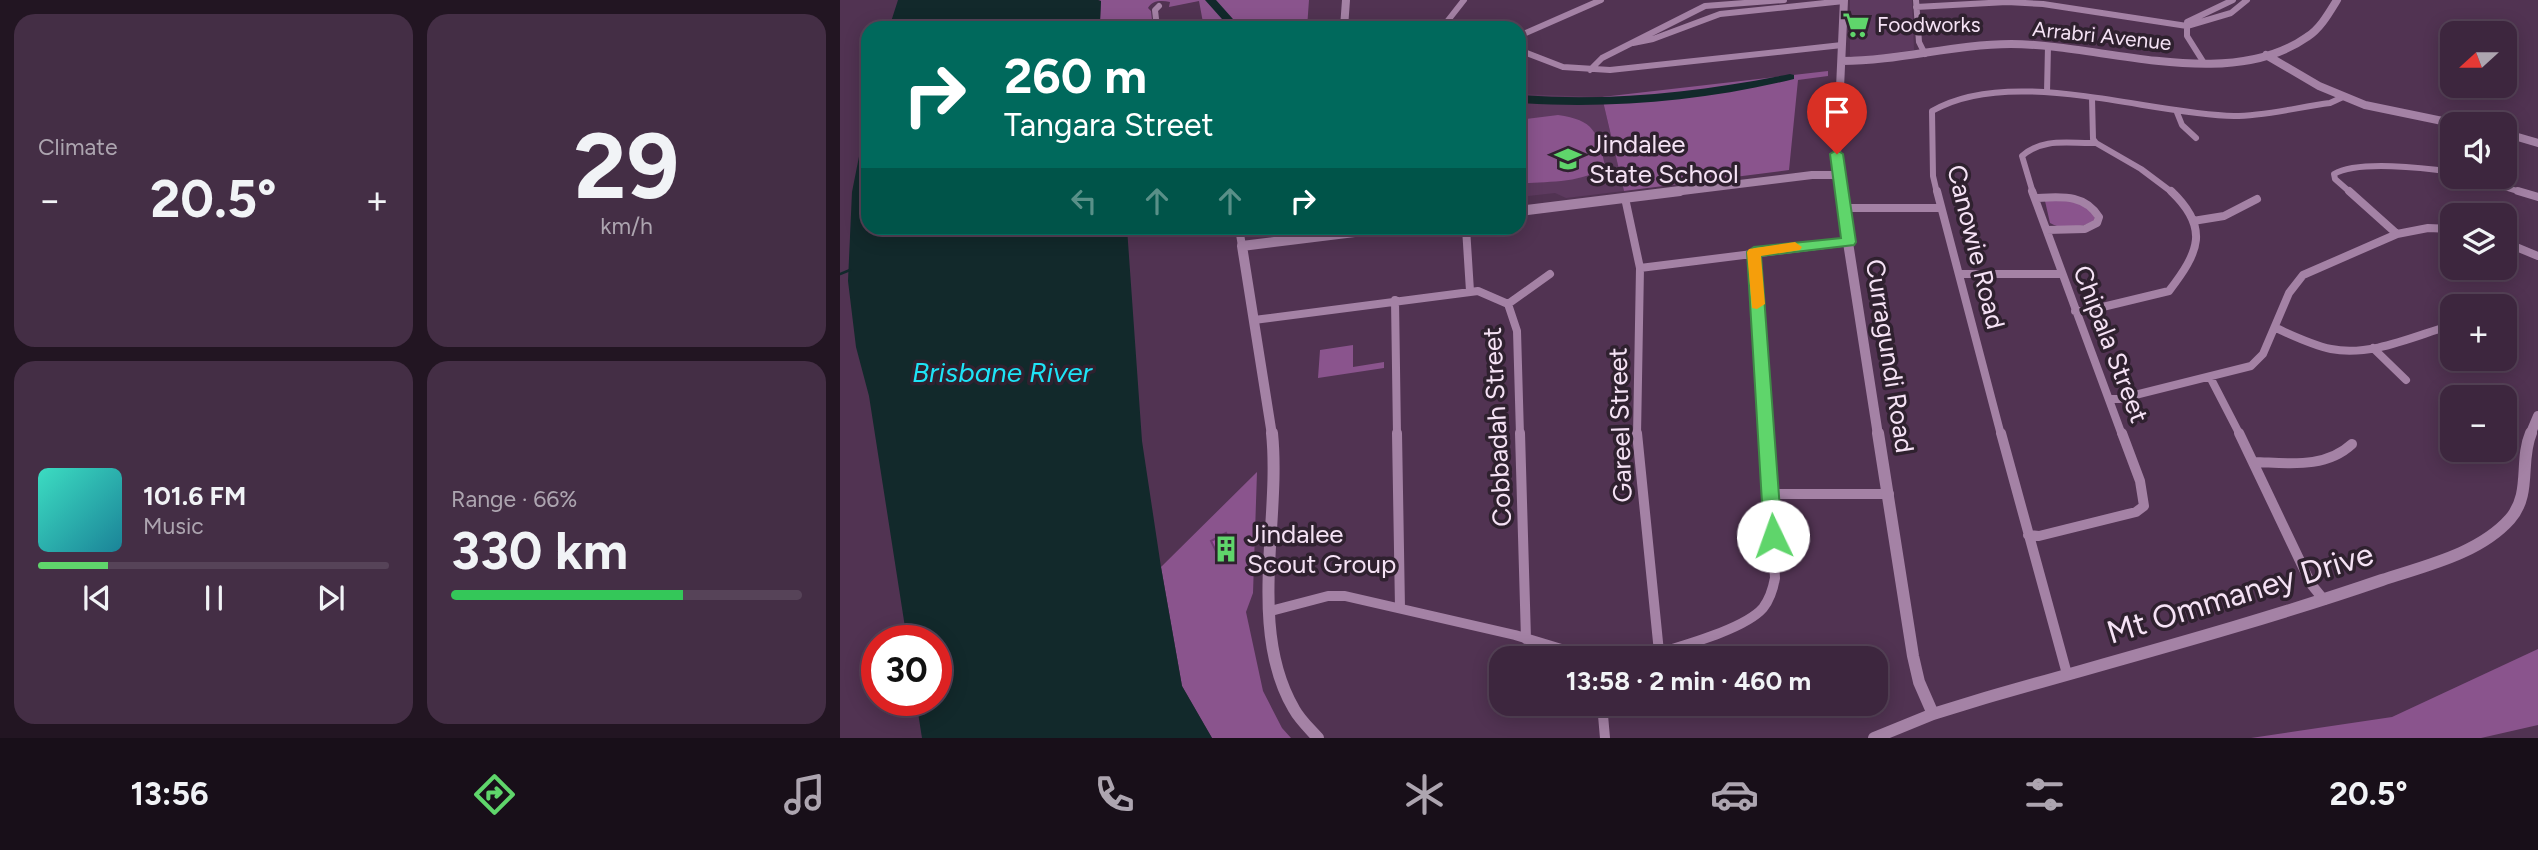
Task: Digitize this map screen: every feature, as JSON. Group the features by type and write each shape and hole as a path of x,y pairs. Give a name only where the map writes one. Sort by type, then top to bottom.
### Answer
{"street":[{"path":"1344,21 1346,0"},
{"path":"1448,21 1464,0"},
{"path":"1526,33 1601,0"},
{"path":"1590,70 1598,61 1653,30 1707,6 1784,0"},
{"path":"2083,0 2083,9"},
{"path":"2204,63 2187,36 2187,21 2193,16 2220,9 2233,0"},
{"path":"1925,54 1919,42 1916,4 2006,1 2083,9 2187,26 2231,13 2247,0"},
{"name":"Arrabri Avenue","path":"1842,61 1990,46 2048,46 2146,59 2204,63 2266,55 2290,47 2308,37 2337,0"},
{"path":"1633,43 1653,39 1720,14 1844,1"},
{"name":"Curragundi Road","path":"1844,1 1838,175 1913,656 1919,682 1933,714"},
{"path":"1156,21 1155,10 1158,6"},
{"path":"1526,53 1558,66 1617,70 1842,45"},
{"path":"2047,92 2048,46"},
{"path":"2266,55 2287,69 2343,97 2365,105 2440,121"},
{"name":"Canowie Road","path":"2067,674 1933,176 1932,111 1939,105 1955,101 2047,92 2225,115 2255,115 2330,103 2343,97"},
{"path":"2075,311 2086,311 2169,291 2195,246 2198,234 2193,221 2171,189 2096,143 2093,139 2092,98"},
{"path":"2176,110 2182,125 2196,138"},
{"path":"2517,137 2538,143"},
{"name":"Chipala Street","path":"2028,535 2039,536 2136,512 2144,506 2140,481 2022,163 2022,156 2027,150 2053,143 2096,143"},
{"path":"2397,234 2335,179 2334,174 2346,170 2390,167 2440,171"},
{"path":"1526,210 1812,175 1838,175"},
{"path":"2511,189 2538,197"},
{"name":"Gareel Street","path":"1625,198 1640,268 1636,428 1658,646"},
{"path":"2035,198 2078,199 2093,207 2099,217 2097,223 2087,229 2047,230"},
{"path":"2193,221 2224,216 2257,199"},
{"path":"1843,208 1941,208"},
{"path":"2109,399 2250,366 2259,361 2276,328 2289,293 2303,275 2397,234 2440,228"},
{"path":"1240,235 1273,446 1271,611 1274,654 1279,676 1290,702 1318,738"},
{"path":"1242,246 1305,235"},
{"path":"1466,235 1470,291"},
{"path":"1640,268 1849,242"},
{"path":"2517,247 2538,256"},
{"path":"1677,646 1741,624 1766,607 1775,578 1754,252"},
{"path":"1508,303 1549,274"},
{"path":"1960,274 2061,274"},
{"name":"Cobbadah Street","path":"1254,320 1470,291 1492,295 1508,303 1517,331 1526,639"},
{"path":"1395,300 1400,608"},
{"path":"2276,328 2323,348 2349,351 2373,348 2440,328"},
{"path":"2373,348 2406,380"},
{"path":"2210,377 2217,386 2311,584 2324,600"},
{"name":"Mt Ommaney Drive","path":"1874,738 1933,714 2324,600 2444,559 2483,541 2499,530 2519,504 2524,489 2528,439 2538,416"},
{"path":"2254,462 2331,460 2343,455 2352,444"},
{"path":"1771,494 1889,494"},
{"path":"1271,611 1328,596 1345,596 1550,646"},
{"path":"1603,716 1605,738"}],"shaded area":[{"path":"1098,0 1309,0 1308,21 1203,21 1199,1 1169,7 1170,2 1161,1 1152,3 1148,8 1152,21 1100,21 1101,1"},
{"path":"1850,0 1912,0 1914,50 1858,58 1850,56"},
{"path":"1828,71 1828,76 1798,80 1789,170 1624,191 1602,97"},
{"name":"Jindalee State School","path":"1526,94 1602,97 1624,191 1566,198 1555,193 1526,196"},
{"path":"1558,115 1587,124 1597,136 1605,166 1575,179 1526,184 1526,119"},
{"path":"2074,200 2094,212 2095,221 2072,227 2050,223 2045,201"},
{"path":"1353,345 1353,367 1384,362 1384,368 1318,378 1320,350"},
{"path":"1257,472 1253,593 1246,612 1263,691 1282,728 1291,738 1212,738 1182,686 1161,567"},
{"path":"2538,649 2538,725 2481,738 2251,738 2392,717"}],"water":[{"path":"898,0 1101,1 1100,21 891,21"},
{"name":"Brisbane River","path":"861,146 861,235 1127,235 1142,441 1161,567 1182,686 1212,738 922,738 919,716 952,716 952,625 905,625 869,396 856,347 848,281 852,192"}],"building":[{"path":"1226,533 1232,547 1218,555 1211,541"}],"waterway":[{"path":"1210,0 1230,21"},
{"path":"1526,99 1621,101 1689,95 1790,77"},
{"path":"840,274 850,270"}],"slow traffic":[{"path":"1757,304 1754,252 1795,247"}],"place":[{"name":"Foodworks","path":"1856,25"},
{"name":"Jindalee State School","path":"1568,159"},
{"name":"Jindalee Scout Group","path":"1226,549"}],"route":[{"path":"1773,536 1754,252 1849,242 1838,181 1837,154"}]}
